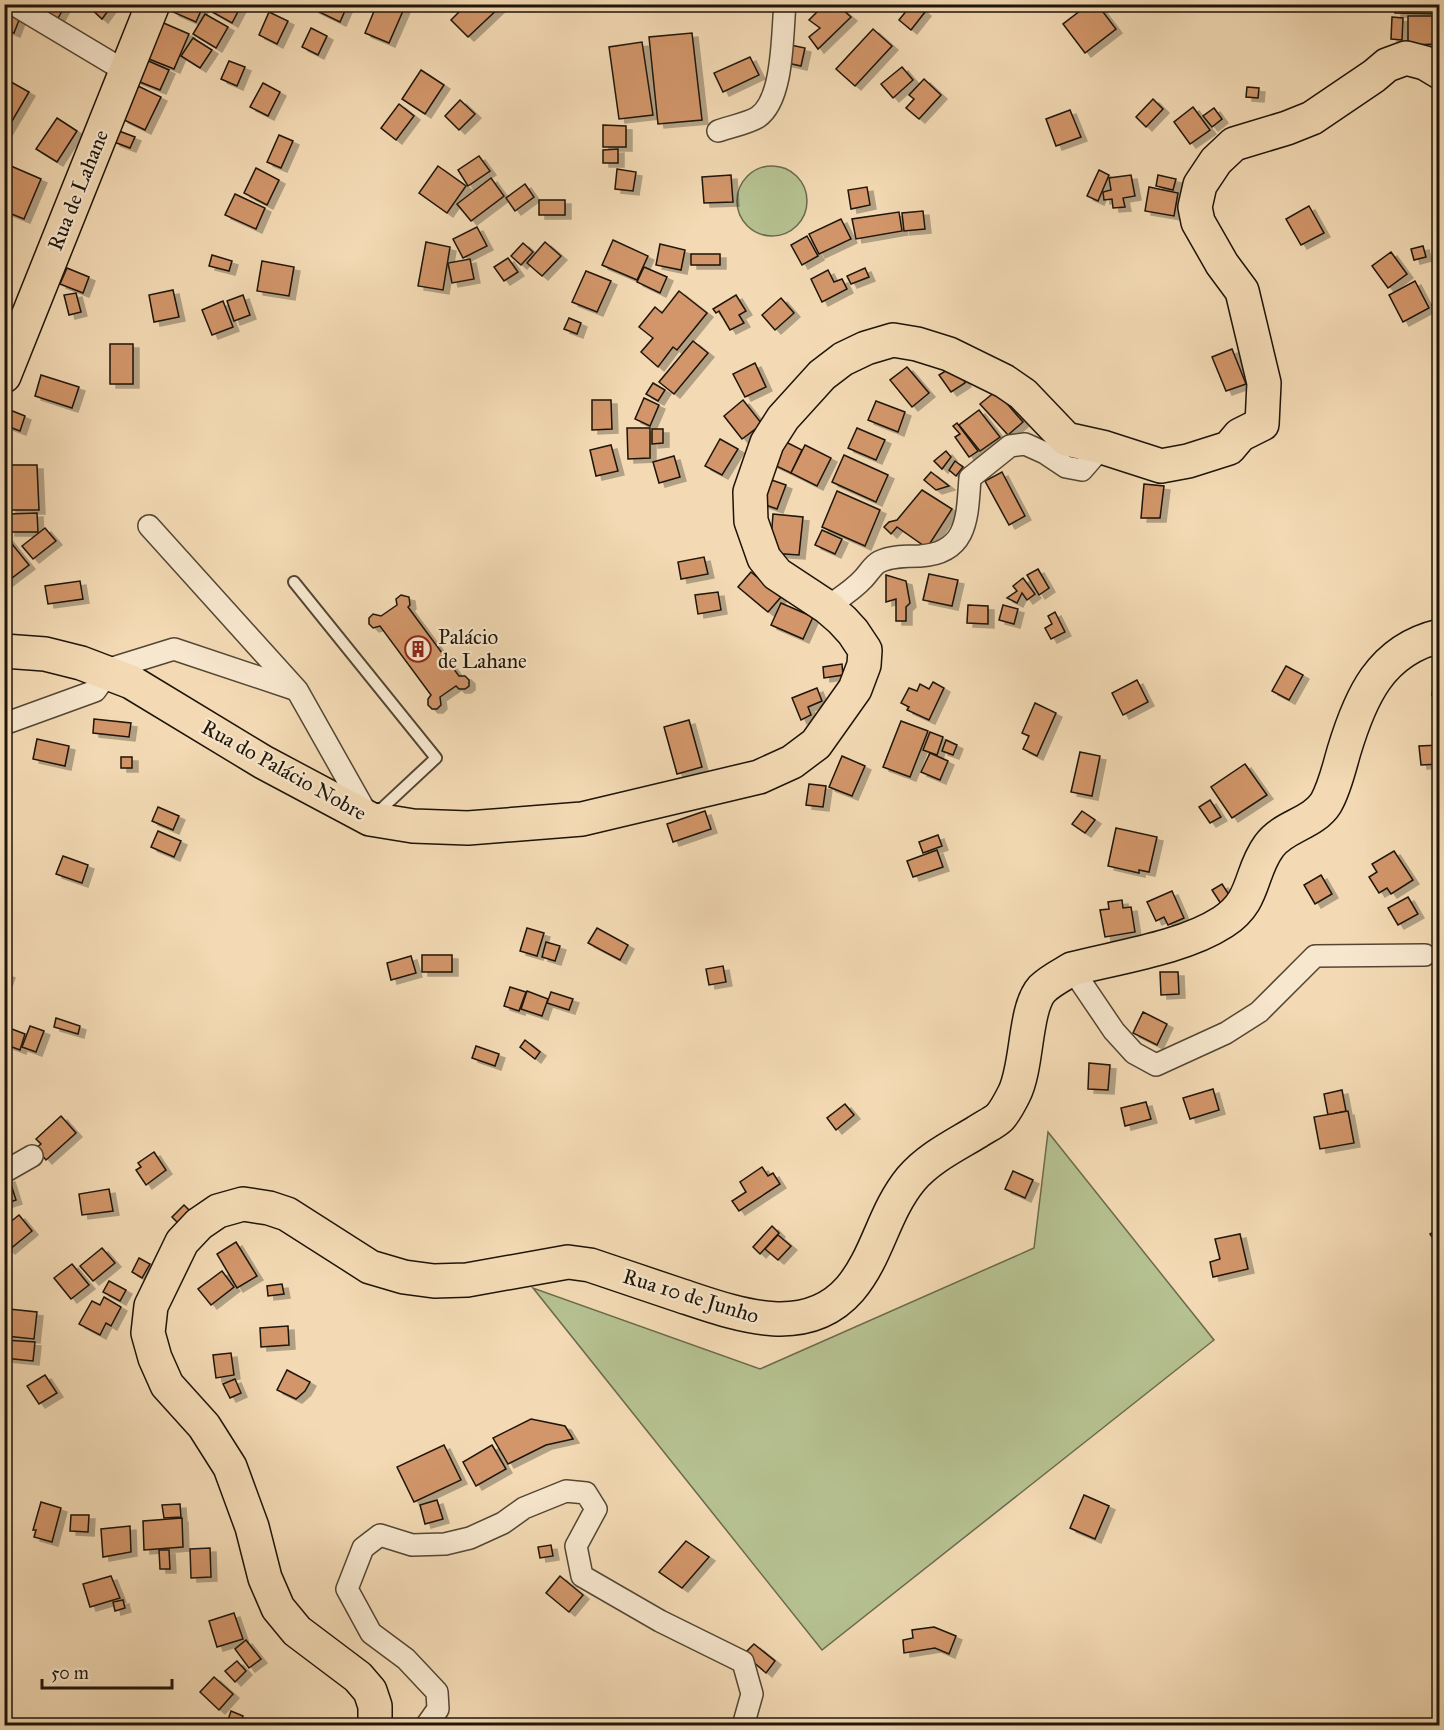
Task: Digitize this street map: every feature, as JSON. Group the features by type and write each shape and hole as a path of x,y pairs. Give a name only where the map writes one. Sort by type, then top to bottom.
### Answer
{"main road":[{"name":"Rua de Lahane","path":"4,376 153,4"},
{"name":"Rua do Palácio Nobre","path":"4,651 45,654 81,663 131,682 263,762 370,819 413,826 468,828 582,819 759,777 792,762 816,744 855,688 864,665 865,650 853,632 827,607 777,574 764,558 752,521 750,492 767,443 783,418 822,375 843,359 866,348 893,340 917,344 949,354 1023,393 1066,439 1102,447 1161,466 1188,461 1229,448 1240,435 1262,424 1264,383 1242,291 1222,264 1198,222 1195,207 1200,184 1216,161 1234,144 1312,118 1387,65 1406,58 1425,63 1440,72"},
{"name":"Rua 10 de Junho","path":"375,1725 375,1706 370,1691 358,1677 297,1631 278,1608 265,1578 252,1527 230,1467 204,1426 167,1385 155,1358 148,1332 151,1306 182,1242 199,1224 218,1211 243,1204 268,1208 287,1214 370,1268 404,1277 434,1281 467,1280 568,1262 590,1265 736,1314 770,1320 803,1317 829,1306 849,1290 863,1270 894,1202 912,1178 934,1158 999,1119 1016,1092 1032,1016 1041,990 1072,969 1191,939 1224,922 1243,904 1269,846 1287,830 1310,818 1325,804 1352,726 1365,695 1379,671 1421,640 1440,636"}],"street":[{"path":"718,131 758,117 770,104 777,85 785,4"},
{"path":"18,8 125,71"},
{"path":"827,607 863,579 878,562 900,557 931,555 947,549 958,539 966,520 970,478 1010,446 1025,444 1046,453 1066,467 1082,470 1102,447"},
{"path":"149,526 297,690 370,819"},
{"path":"4,724 95,691 106,673 174,649 297,690"},
{"path":"1072,969 1114,1031 1134,1053 1156,1065 1226,1033 1259,1012 1315,956 1425,955"},
{"path":"4,1172 32,1156"},
{"path":"426,1725 438,1709 437,1692 406,1659 370,1633 347,1589 363,1548 380,1535 412,1545 445,1544 470,1538 503,1523 524,1508 566,1491 586,1493 596,1509 576,1546 582,1576 660,1621 742,1662 752,1694 742,1725"}],"lane":[{"path":"294,582 436,758 370,819"}],"green space":[{"path":"772,166 785,169 797,176 804,188 807,201 804,214 797,226 785,233 772,236 759,233 747,226 740,214 737,201 740,188 747,176 759,169"},
{"path":"1048,1132 1214,1340 822,1650 533,1288 760,1369 1034,1248"}],"building":[{"path":"31,4 66,4 57,20"},
{"path":"86,4 113,4 102,19"},
{"path":"177,4 204,4 196,22 173,12"},
{"path":"209,4 242,4 232,23 207,9"},
{"path":"315,4 348,4 340,22 313,9"},
{"path":"377,4 406,4 389,43 365,33"},
{"path":"467,4 503,4 468,37 451,20"},
{"path":"825,4 836,4 851,17 818,49 809,37 820,28 809,20"},
{"path":"912,4 925,12 911,30 899,20"},
{"path":"1089,4 1097,4 1116,29 1085,53 1063,24"},
{"path":"1395,4 1440,4 1440,14 1395,13"},
{"path":"4,9 21,15 14,33 4,29"},
{"path":"269,12 288,21 277,44 259,35"},
{"path":"205,14 228,27 216,48 193,34"},
{"path":"1408,16 1440,16 1440,44 1408,45"},
{"path":"1392,17 1403,18 1402,40 1391,39"},
{"path":"159,21 189,34 174,69 144,57"},
{"path":"311,28 327,36 318,55 302,47"},
{"path":"873,29 892,46 855,86 836,69"},
{"path":"692,33 702,120 658,124 649,37"},
{"path":"193,38 212,50 200,68 181,56"},
{"path":"642,42 653,115 619,119 609,47"},
{"path":"786,44 805,48 801,66 783,62"},
{"path":"750,57 759,75 723,92 714,73"},
{"path":"144,59 169,70 160,90 135,80"},
{"path":"229,61 245,67 237,86 221,79"},
{"path":"902,67 913,80 893,98 881,84"},
{"path":"421,70 444,85 425,114 402,99"},
{"path":"4,78 29,92 5,133 4,133"},
{"path":"924,79 941,95 919,119 906,108 914,99 909,95"},
{"path":"263,83 280,92 268,116 250,107"},
{"path":"138,86 161,97 145,130 122,119"},
{"path":"1247,87 1259,88 1258,98 1246,97"},
{"path":"1153,99 1163,109 1146,127 1136,117"},
{"path":"460,100 475,114 459,130 445,116"},
{"path":"399,104 414,116 396,140 381,128"},
{"path":"1193,107 1210,130 1190,144 1174,122"},
{"path":"1214,108 1222,119 1212,127 1203,116"},
{"path":"1070,110 1081,137 1056,146 1046,119"},
{"path":"57,118 77,131 57,162 36,149"},
{"path":"603,125 626,126 626,147 603,147"},
{"path":"119,131 135,137 130,148 114,142"},
{"path":"279,135 293,141 281,168 267,162"},
{"path":"618,149 618,163 603,163 603,150"},
{"path":"479,156 490,171 468,186 458,170"},
{"path":"4,163 41,179 24,219 4,211"},
{"path":"438,166 466,186 447,213 419,193"},
{"path":"256,168 279,180 267,205 244,193"},
{"path":"617,169 636,172 633,191 615,189"},
{"path":"1099,170 1109,175 1098,201 1087,196"},
{"path":"731,175 733,202 704,203 702,177"},
{"path":"1131,175 1135,196 1123,198 1125,207 1113,208 1112,199 1104,200 1103,192 1111,190 1109,178"},
{"path":"1158,175 1176,179 1173,190 1156,186"},
{"path":"491,178 504,196 471,221 457,204"},
{"path":"525,184 534,197 515,211 506,198"},
{"path":"867,187 870,205 851,209 848,190"},
{"path":"1149,187 1178,193 1174,216 1145,211"},
{"path":"235,194 265,208 256,229 225,215"},
{"path":"539,200 565,200 565,215 539,215"},
{"path":"1309,206 1324,233 1301,245 1286,219"},
{"path":"923,211 925,229 904,231 902,213"},
{"path":"899,212 902,231 856,239 852,219"},
{"path":"841,219 851,239 819,254 809,234"},
{"path":"477,227 487,246 463,258 453,239"},
{"path":"807,236 818,256 802,265 791,245"},
{"path":"613,240 648,256 637,280 602,265"},
{"path":"426,242 450,247 443,290 418,286"},
{"path":"545,242 561,256 542,276 527,263"},
{"path":"523,243 533,252 521,265 511,256"},
{"path":"660,244 685,250 681,270 656,265"},
{"path":"1423,246 1426,257 1414,260 1411,249"},
{"path":"1391,252 1407,274 1388,288 1372,266"},
{"path":"691,254 720,254 720,265 691,265"},
{"path":"212,255 232,261 229,271 209,266"},
{"path":"508,258 518,272 504,281 494,267"},
{"path":"470,259 474,279 452,283 448,263"},
{"path":"262,261 294,267 289,296 257,291"},
{"path":"644,267 667,277 660,293 637,282"},
{"path":"67,268 89,277 83,293 60,284"},
{"path":"865,268 869,277 851,284 847,276"},
{"path":"828,270 834,282 842,279 847,289 822,302 811,279"},
{"path":"586,271 611,281 597,312 572,302"},
{"path":"1415,281 1429,308 1403,322 1389,295"},
{"path":"173,290 179,317 154,322 149,295"},
{"path":"1440,290 1440,309 1432,305"},
{"path":"679,291 707,313 677,350 673,347 658,367 641,352 653,338 639,327 655,307 662,313"},
{"path":"76,293 81,312 69,315 64,295"},
{"path":"243,295 250,315 234,321 227,301"},
{"path":"736,295 746,311 739,315 744,323 730,330 719,311 716,313 713,309"},
{"path":"781,298 794,313 775,330 762,315"},
{"path":"223,301 233,327 212,335 202,310"},
{"path":"569,318 581,323 577,334 564,329"},
{"path":"693,341 708,353 674,394 659,382"},
{"path":"110,344 133,344 133,384 110,384"},
{"path":"1232,349 1246,384 1226,391 1212,357"},
{"path":"755,363 766,387 745,397 733,374"},
{"path":"907,367 929,393 912,407 890,380"},
{"path":"952,367 962,373 965,383 951,392 939,375"},
{"path":"41,375 79,387 72,408 35,396"},
{"path":"1440,379 1440,394 1434,382"},
{"path":"653,383 665,390 658,401 646,394"},
{"path":"996,391 1023,422 1008,435 980,404"},
{"path":"644,398 659,405 650,426 635,419"},
{"path":"592,400 611,400 612,429 592,430"},
{"path":"743,400 762,424 742,439 724,416"},
{"path":"876,401 905,412 898,432 868,420"},
{"path":"10,410 25,416 20,431 4,425"},
{"path":"979,410 1000,437 980,451 959,425"},
{"path":"957,423 978,451 969,457 955,437 960,434 953,426"},
{"path":"627,428 650,428 650,458 628,459"},
{"path":"857,428 885,440 876,460 848,448"},
{"path":"652,429 663,429 663,443 652,444"},
{"path":"720,439 738,449 722,475 705,466"},
{"path":"782,440 802,450 791,473 772,464"},
{"path":"611,445 618,471 596,476 590,450"},
{"path":"805,445 831,458 817,486 791,473"},
{"path":"946,451 951,457 942,469 934,461"},
{"path":"844,455 888,475 876,502 832,482"},
{"path":"674,456 680,477 659,483 653,462"},
{"path":"955,461 963,467 956,476 949,470"},
{"path":"8,465 37,465 39,510 10,510"},
{"path":"931,472 949,486 936,490 924,480"},
{"path":"1002,472 1025,516 1009,525 985,481"},
{"path":"763,477 786,485 777,509 760,503"},
{"path":"1144,484 1164,486 1160,518 1141,518"},
{"path":"922,490 952,509 927,548 897,527 891,534 884,527 889,522 897,520"},
{"path":"837,491 880,510 865,546 822,527"},
{"path":"37,513 38,532 9,532 9,514"},
{"path":"773,514 803,517 799,555 770,553"},
{"path":"45,528 56,541 33,559 22,546"},
{"path":"822,530 842,539 835,554 815,545"},
{"path":"4,534 29,565 4,584"},
{"path":"704,557 708,574 681,579 678,562"},
{"path":"1038,569 1049,588 1039,595 1027,575"},
{"path":"751,572 781,597 768,612 738,587"},
{"path":"929,574 958,580 952,606 923,600"},
{"path":"886,575 906,581 910,603 906,607 906,621 896,621 896,599 886,602"},
{"path":"1023,578 1035,594 1027,600 1022,593 1017,603 1007,598 1017,591 1013,586"},
{"path":"80,581 83,599 48,604 45,586"},
{"path":"718,592 721,610 698,614 695,595"},
{"name":"Palácio de Lahane","path":"401,595 409,597 408,607 459,676 465,676 469,680 469,686 465,689 459,689 456,686 440,697 441,705 437,709 432,709 428,705 431,695 380,626 373,628 369,624 369,618 373,614 381,616 397,605 396,599"},
{"path":"781,603 813,617 803,639 771,625"},
{"path":"968,605 988,606 988,624 967,623"},
{"path":"1003,605 1018,609 1014,624 999,620"},
{"path":"1055,612 1065,632 1051,639 1045,628 1052,624 1048,616"},
{"path":"842,664 843,675 824,678 823,667"},
{"path":"1286,666 1303,675 1289,700 1272,691"},
{"path":"1435,669 1440,670 1440,696 1432,695"},
{"path":"1137,680 1148,702 1123,715 1112,693"},
{"path":"933,682 944,688 929,720 907,710 909,707 901,703 909,688 917,691 920,684 929,689"},
{"path":"817,688 822,701 808,707 811,715 801,720 792,698"},
{"path":"1035,703 1056,713 1037,756 1023,749 1029,736 1022,733"},
{"path":"94,719 131,723 129,737 93,733"},
{"path":"689,720 702,767 677,774 664,727"},
{"path":"901,721 928,731 910,777 883,767"},
{"path":"930,732 943,737 937,755 923,750"},
{"path":"37,739 69,746 65,766 33,759"},
{"path":"946,740 957,745 953,755 942,751"},
{"path":"1440,745 1440,764 1421,765 1419,746"},
{"path":"1080,752 1100,756 1092,796 1071,792"},
{"path":"930,753 948,761 940,780 921,772"},
{"path":"842,756 865,766 852,796 829,787"},
{"path":"121,757 132,757 132,768 121,768"},
{"path":"1245,764 1267,795 1232,818 1211,787"},
{"path":"809,784 826,786 823,807 806,805"},
{"path":"1210,800 1221,817 1210,823 1199,807"},
{"path":"158,807 179,816 173,830 152,821"},
{"path":"705,811 711,829 673,842 667,824"},
{"path":"1082,811 1095,820 1085,833 1072,824"},
{"path":"1116,828 1157,837 1149,872 1139,870 1139,873 1108,866"},
{"path":"158,831 181,841 174,857 151,847"},
{"path":"938,835 942,846 923,853 919,842"},
{"path":"937,850 943,867 913,877 907,861"},
{"path":"1394,851 1413,880 1391,894 1387,888 1379,893 1369,877 1377,872 1372,864"},
{"path":"63,856 88,865 82,883 56,874"},
{"path":"1321,875 1332,894 1315,904 1304,885"},
{"path":"1222,884 1233,901 1223,907 1212,890"},
{"path":"1172,891 1184,918 1168,925 1164,917 1156,921 1147,902"},
{"path":"1408,897 1418,914 1398,925 1388,908"},
{"path":"1122,900 1123,908 1131,907 1135,932 1105,937 1100,910 1109,909 1108,902"},
{"path":"527,928 544,933 537,956 520,951"},
{"path":"597,928 628,945 620,960 588,943"},
{"path":"546,942 560,946 555,961 542,957"},
{"path":"422,955 452,955 452,972 422,972"},
{"path":"411,956 416,973 391,980 387,963"},
{"path":"723,966 726,982 709,985 706,969"},
{"path":"4,972 9,974 5,985 4,985"},
{"path":"1160,972 1178,972 1179,994 1161,995"},
{"path":"510,987 526,992 519,1011 504,1006"},
{"path":"527,991 548,999 542,1016 521,1009"},
{"path":"551,992 573,999 569,1010 547,1003"},
{"path":"1143,1012 1167,1024 1157,1045 1133,1033"},
{"path":"56,1018 80,1026 78,1034 54,1027"},
{"path":"4,1026 25,1034 20,1050 4,1044"},
{"path":"30,1026 44,1031 36,1052 22,1047"},
{"path":"525,1040 540,1052 535,1059 520,1047"},
{"path":"476,1046 499,1054 495,1066 472,1058"},
{"path":"1089,1063 1110,1065 1108,1090 1088,1089"},
{"path":"1213,1089 1219,1110 1190,1119 1183,1098"},
{"path":"1342,1090 1346,1111 1328,1115 1324,1094"},
{"path":"1146,1102 1151,1119 1125,1126 1121,1108"},
{"path":"845,1104 854,1115 836,1130 827,1118"},
{"path":"1348,1111 1354,1143 1320,1149 1314,1117"},
{"path":"61,1116 76,1133 46,1160 36,1148 41,1144 36,1139"},
{"path":"154,1152 166,1170 146,1185 136,1170 141,1167 138,1163"},
{"path":"762,1167 768,1176 773,1173 780,1184 739,1211 732,1201 746,1192 740,1182"},
{"path":"1013,1171 1033,1180 1025,1198 1005,1189"},
{"path":"9,1178 16,1200 4,1204 4,1179"},
{"path":"109,1189 113,1211 82,1215 79,1194"},
{"path":"184,1205 192,1213 180,1225 172,1217"},
{"path":"19,1215 32,1231 9,1250 4,1245 4,1227"},
{"path":"772,1226 779,1233 760,1254 753,1247"},
{"path":"1440,1228 1440,1249 1430,1234"},
{"path":"1240,1234 1248,1269 1213,1277 1210,1262 1220,1259 1215,1239"},
{"path":"778,1235 791,1246 778,1260 765,1249"},
{"path":"236,1242 257,1276 237,1288 217,1254"},
{"path":"102,1248 115,1263 93,1281 80,1266"},
{"path":"139,1258 150,1264 142,1278 132,1272"},
{"path":"72,1264 89,1285 71,1299 54,1278"},
{"path":"222,1271 234,1287 211,1305 198,1289"},
{"path":"109,1281 126,1290 120,1301 103,1292"},
{"path":"282,1284 284,1294 268,1296 267,1286"},
{"path":"104,1297 121,1307 111,1326 106,1323 100,1335 79,1324 92,1301 100,1305"},
{"path":"9,1309 37,1312 34,1339 6,1336"},
{"path":"288,1326 289,1345 261,1347 260,1328"},
{"path":"5,1340 35,1342 33,1361 4,1358"},
{"path":"231,1353 234,1375 216,1378 213,1355"},
{"path":"287,1370 310,1382 305,1391 296,1399 277,1390"},
{"path":"45,1375 57,1393 39,1404 27,1386"},
{"path":"235,1379 241,1393 230,1398 223,1384"},
{"path":"531,1419 565,1426 573,1439 546,1445 508,1464 493,1438"},
{"path":"444,1445 461,1480 414,1502 397,1467"},
{"path":"492,1445 506,1469 476,1486 463,1462"},
{"path":"1084,1495 1109,1506 1095,1539 1070,1528"},
{"path":"437,1500 443,1519 425,1524 420,1505"},
{"path":"41,1502 61,1508 52,1542 34,1537 36,1530 33,1530"},
{"path":"180,1504 181,1517 164,1518 162,1505"},
{"path":"71,1515 89,1515 88,1532 70,1531"},
{"path":"182,1518 183,1547 144,1550 143,1521"},
{"path":"130,1526 131,1552 103,1557 101,1529"},
{"path":"686,1541 709,1557 682,1588 659,1572"},
{"path":"551,1545 553,1556 540,1558 538,1547"},
{"path":"210,1548 211,1577 191,1578 190,1549"},
{"path":"159,1550 169,1550 170,1569 160,1569"},
{"path":"111,1576 120,1598 90,1607 83,1584"},
{"path":"560,1576 583,1595 569,1612 546,1593"},
{"path":"123,1600 125,1608 115,1611 113,1602"},
{"path":"234,1613 243,1639 217,1647 209,1621"},
{"path":"934,1627 956,1636 949,1654 935,1648 904,1653 903,1640 913,1638 912,1630"},
{"path":"246,1640 261,1659 249,1668 235,1649"},
{"path":"754,1644 775,1661 766,1673 744,1654"},
{"path":"237,1661 246,1671 235,1682 225,1671"},
{"path":"214,1677 233,1694 219,1710 200,1692"},
{"path":"231,1711 243,1716 240,1726 227,1723"}],"place":[{"name":"Palácio de Lahane","path":"418,649"}]}
